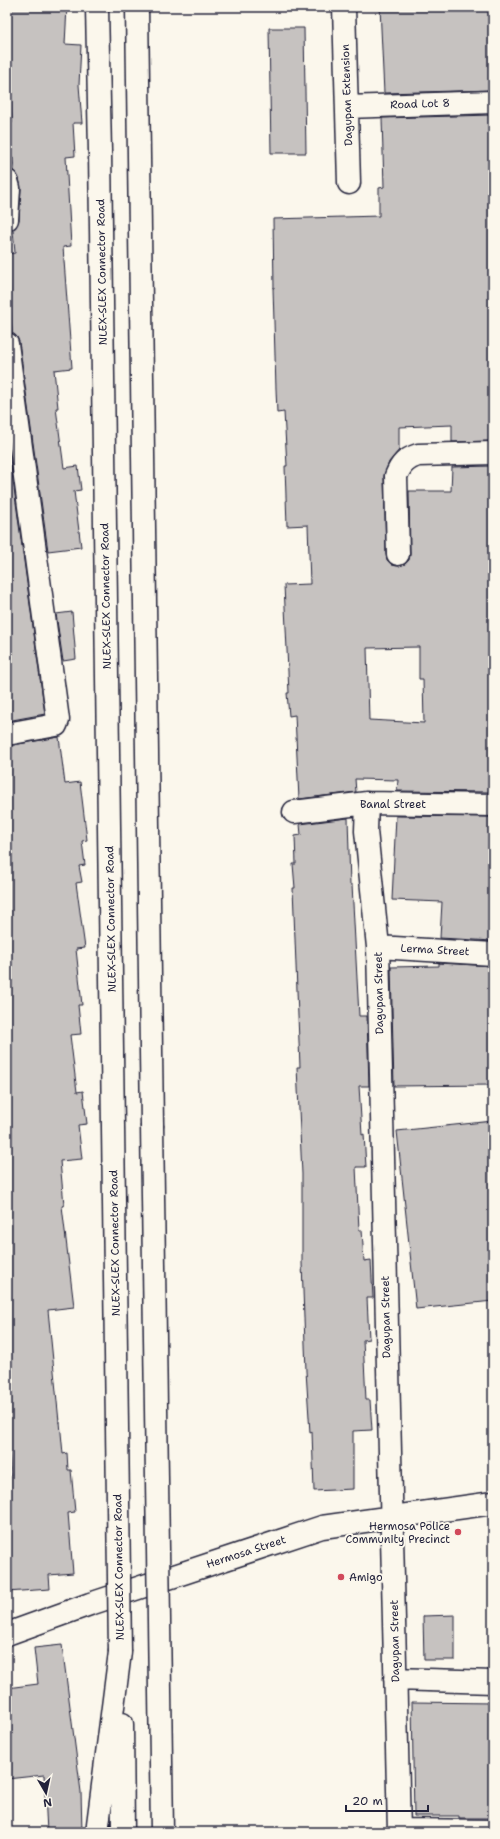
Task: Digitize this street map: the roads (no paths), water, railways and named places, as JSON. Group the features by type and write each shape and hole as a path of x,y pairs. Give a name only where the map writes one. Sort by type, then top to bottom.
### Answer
{"main road":[{"name":"NLEX-SLEX Connector Road","path":"97,7 123,1832"},
{"path":"137,7 162,1832"},
{"name":"Dagupan Extension","path":"344,7 349,183"},
{"name":"Road Lot 8","path":"347,107 493,102"},
{"path":"7,180 9,188 7,219"},
{"path":"7,344 58,720 56,725 7,734"},
{"path":"398,554 396,476 400,467 408,458 418,455 493,453"},
{"name":"Banal Street","path":"294,812 367,803 493,805"},
{"name":"Dagupan Street","path":"367,803 366,831 378,947 398,1831"},
{"name":"Lerma Street","path":"378,947 493,954"},
{"name":"Hermosa Street","path":"7,1634 90,1604 322,1527 391,1516 493,1503"},
{"path":"97,1832 120,1652"},
{"path":"395,1679 493,1682"},
{"path":"398,1831 493,1831"}],"place":[{"name":"Hermosa Police Community Precinct","path":"458,1532"},
{"name":"Amigo","path":"341,1577"}]}
